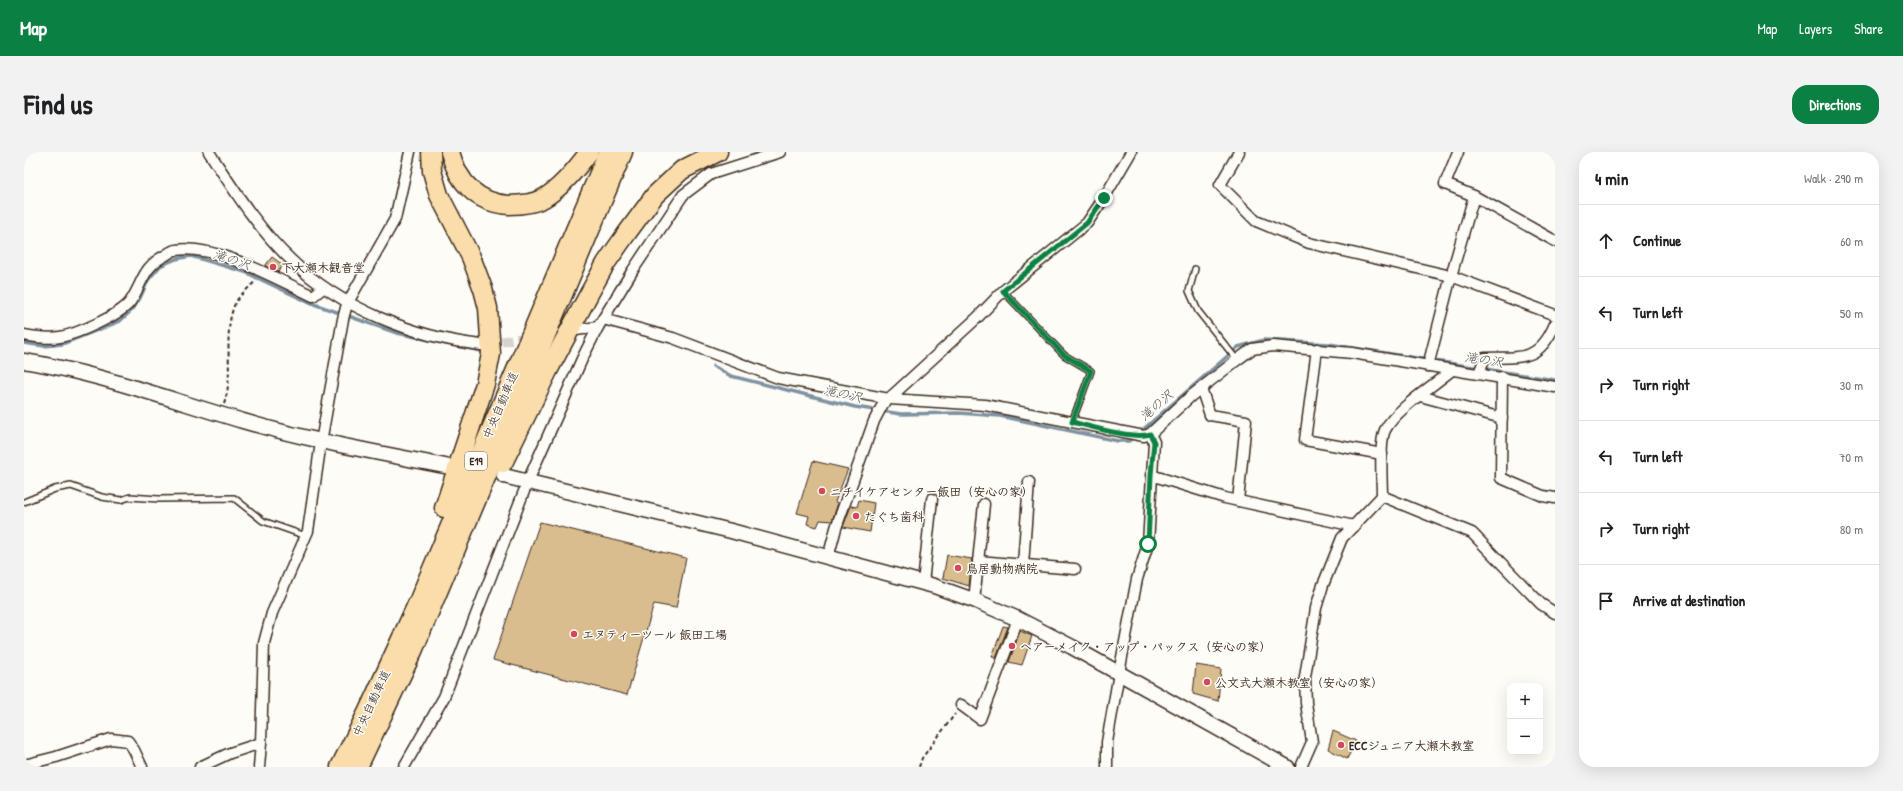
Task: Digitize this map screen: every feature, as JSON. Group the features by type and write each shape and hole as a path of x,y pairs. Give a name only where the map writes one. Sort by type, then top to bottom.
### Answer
{"highway":[{"path":"368,711 464,453 485,384 491,354 488,308 483,289 470,257 439,195 432,171 431,152"},
{"path":"450,152 454,167 473,193 496,204 520,205 545,198 574,173 589,152"},
{"name":"中央自動車道","path":"340,767 368,711 418,602 608,152"},
{"name":"中央自動車道","path":"358,767 413,651 623,152"},
{"path":"413,651 437,622 504,461 549,369 606,264 655,195 682,170 718,152"}],"street":[{"path":"209,152 249,212 290,260 324,288 345,311 467,344 481,345"},
{"path":"259,767 264,643 272,613 306,536 321,442 345,311 395,219 410,152"},
{"path":"404,767 444,697 528,481 582,359 600,323 683,195 711,174 780,152"},
{"path":"828,558 836,528 876,416 886,402 977,318 1003,291 1087,223 1104,198 1131,152"},
{"path":"1239,152 1220,185 1256,221 1309,243 1451,276 1555,315"},
{"path":"1458,152 1445,184 1474,196 1555,240"},
{"path":"1428,366 1451,276 1474,196"},
{"path":"24,335 60,337 106,319 130,302 149,267 158,259 175,250 197,250 219,255 260,271 313,296 324,288"},
{"path":"576,330 600,323 673,338 778,378 886,402 985,405 1129,434 1147,435 1154,442 1148,544 1137,579 1119,673 1107,742 1108,767"},
{"path":"1479,373 1485,358 1515,357 1535,353 1548,340 1555,324"},
{"path":"1147,435 1237,359 1252,349 1273,346 1352,353 1452,370 1479,373 1555,387"},
{"path":"1317,349 1304,440 1382,454"},
{"path":"24,362 94,376 321,442 450,467"},
{"path":"1301,767 1312,742 1306,703 1305,678 1316,608 1323,584 1342,538 1382,496 1382,454 1385,431 1398,414 1452,370"},
{"path":"1502,377 1501,478 1543,496 1555,498"},
{"path":"1201,388 1210,416 1246,421 1238,501"},
{"path":"1420,396 1502,418"},
{"path":"1151,475 1238,501 1354,526"},
{"path":"504,476 731,531 923,583 974,601 1018,619 1119,673 1287,767"},
{"path":"1023,565 1029,482"},
{"path":"1382,496 1472,533 1541,604 1555,613"},
{"path":"923,583 932,498"},
{"path":"974,601 984,504"},
{"path":"978,561 1075,569"},
{"path":"961,705 980,719 1018,619"},
{"path":"24,765 56,758 111,739 128,741 142,767"},
{"path":"200,767 230,753 261,742"}],"lane":[{"path":"1195,268 1189,291 1198,311 1237,359"},
{"path":"1003,291 1064,355 1091,371 1072,422"},
{"path":"24,502 55,488 71,486 102,496 121,500 130,497 159,499 234,498 263,521 306,536"}],"path":[{"path":"221,414 229,390 229,327 235,305 242,292 255,281"},
{"path":"919,767 922,758 961,705"}],"building":[{"name":"下大瀬木観音堂","path":"272,257 283,265 278,272 265,266"},
{"name":"ニチイケアセンター飯田（安心の家）","path":"813,461 848,469 835,502 838,503 832,521 820,520 817,527 807,524 809,516 797,513"},
{"name":"たぐち歯科","path":"859,500 874,503 870,532 843,527 851,506 857,507"},
{"name":"エヌティーツール 飯田工場","path":"540,522 686,558 676,608 654,604 627,695 493,660"},
{"name":"鳥居動物病院","path":"947,555 972,559 969,586 943,578"},
{"path":"1003,626 1008,627 996,658 992,657"},
{"path":"1020,631 1032,636 1022,665 1009,662"},
{"name":"公文式大瀬木教室（安心の家）","path":"1196,665 1221,669 1218,701 1193,694"},
{"name":"ECCジュニア大瀬木教室","path":"1333,731 1356,741 1347,759 1328,749"}],"waterway":[{"name":"滝の沢","path":"24,343 44,346 62,344 120,321 133,309 148,280 160,266 176,259 191,256 245,272 308,302 397,333 481,351"},
{"name":"滝の沢","path":"1139,433 1238,347 1264,340 1329,344 1555,380"},
{"name":"滝の沢","path":"713,366 731,376 855,407 901,414 959,413 1000,416 1118,441 1129,441 1134,437"}],"tunnel":[{"path":"487,344 572,330"}],"place":[{"name":"下大瀬木観音堂","path":"273,267"},
{"name":"ニチイケアセンター飯田（安心の家）","path":"822,491"},
{"name":"たぐち歯科","path":"856,516"},
{"name":"鳥居動物病院","path":"958,568"},
{"name":"エヌティーツール 飯田工場","path":"574,634"},
{"name":"ヘアーメイク・アップ・パックス（安心の家）","path":"1012,646"},
{"name":"公文式大瀬木教室（安心の家）","path":"1207,682"},
{"name":"ECCジュニア大瀬木教室","path":"1341,745"}],"route":[{"path":"1104,198 1087,223 1003,291 1064,355 1091,371 1072,422 1129,434 1144,436 1150,434 1154,442 1148,544"}]}
